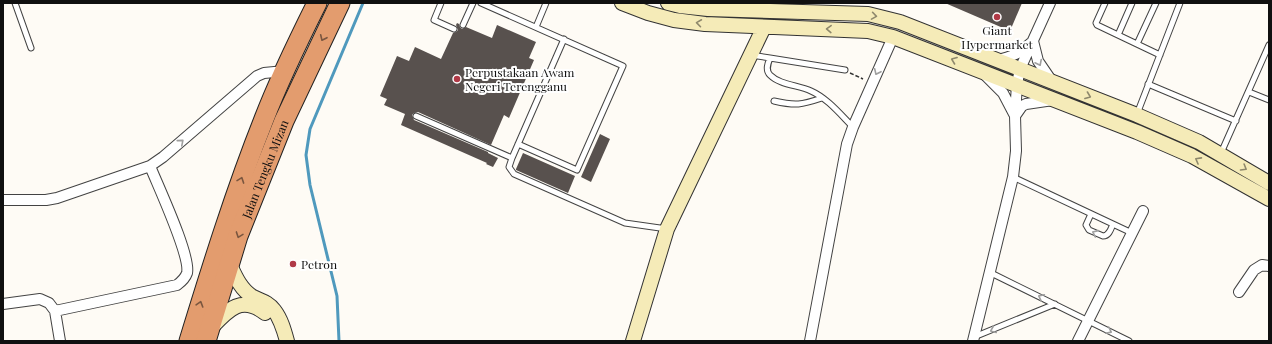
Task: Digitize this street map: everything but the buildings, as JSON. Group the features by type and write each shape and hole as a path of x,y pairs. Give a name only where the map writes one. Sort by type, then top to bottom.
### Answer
{"highway":[{"name":"Jalan Tengku Mizan","path":"189,341 223,231 264,119 284,71 317,3"},
{"name":"Jalan Tengku Mizan","path":"208,335 238,236 284,121 340,3"}],"main road":[{"path":"622,3 648,13 674,20 705,24 868,31 893,37 1137,132 1192,156 1269,199"},
{"path":"668,3 708,10 764,7 880,16 900,22 1137,115 1199,142 1269,183"},
{"path":"633,341 667,229 764,27"},
{"path":"230,265 235,276 246,292 265,302 274,310 281,322 287,341"},
{"path":"208,335 227,311 235,306 244,304 261,310 268,315 274,322 279,341"}],"street":[{"path":"973,339 1013,177 1016,151 1015,116 1017,84 1020,69 1050,3"},
{"path":"810,341 847,144 853,127 893,37"},
{"path":"997,60 1013,56 1033,41"},
{"path":"1033,41 1038,61 1052,82"},
{"path":"977,69 1003,93 1015,116"},
{"path":"3,200 46,200 57,198 150,166 163,157 257,76 264,73 284,71"},
{"path":"1015,116 1022,106 1026,104 1056,100"},
{"path":"55,311 177,285 184,280 187,273 186,258 150,166"},
{"path":"1078,341 1143,212"},
{"path":"1239,292 1254,270 1262,265 1269,266"},
{"path":"3,304 40,299 49,303 55,311 60,341"}],"lane":[{"path":"15,3 31,48"},
{"path":"441,3 434,20 454,29"},
{"path":"463,25 473,3"},
{"path":"481,3 623,66 578,170 518,144"},
{"path":"536,27 546,3"},
{"path":"1105,3 1096,23 1097,25 1160,55"},
{"path":"1118,35 1132,3"},
{"path":"1138,44 1156,3"},
{"path":"1137,115 1180,3"},
{"path":"564,39 509,167 514,174 625,223 667,229"},
{"path":"1221,154 1269,45"},
{"path":"750,55 845,70"},
{"path":"770,58 767,64 767,71 770,75 780,81 811,91 822,98 853,127"},
{"path":"1148,84 1236,121"},
{"path":"1248,92 1269,100"},
{"path":"774,101 800,105 822,98"},
{"path":"416,116 512,158"},
{"path":"1013,177 1132,233"},
{"path":"1091,214 1086,225 1086,228 1089,230 1106,236 1108,235 1113,224"},
{"path":"989,272 1129,341"},
{"path":"973,339 1055,304"}],"path":[{"path":"845,70 856,76 873,81"}],"waterway":[{"path":"339,341 337,296 310,185 306,155 310,129 363,3"}],"place":[{"name":"Giant Hypermarket","path":"997,17"},
{"name":"Perpustakaan Awam Negeri Terengganu","path":"457,79"},
{"name":"Petron","path":"293,264"}]}
